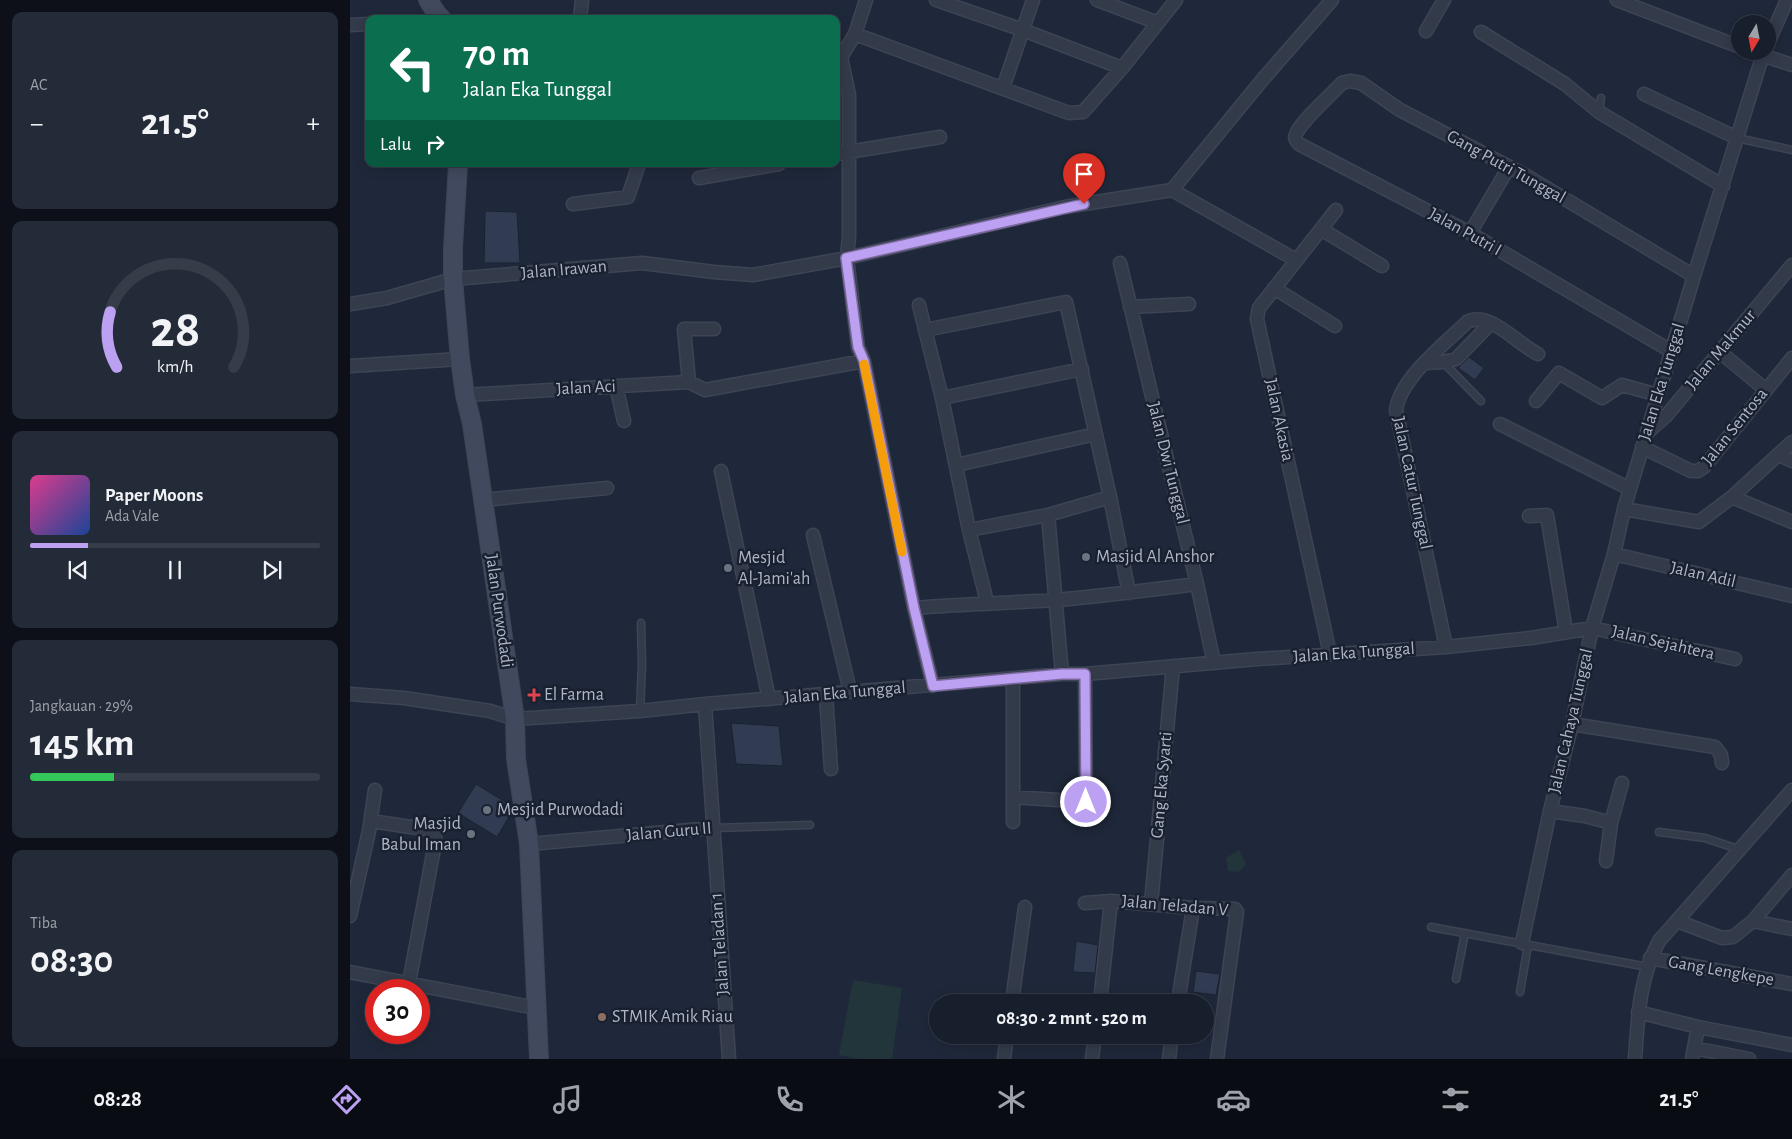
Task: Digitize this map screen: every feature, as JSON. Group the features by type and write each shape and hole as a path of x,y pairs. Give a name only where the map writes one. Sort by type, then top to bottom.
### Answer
{"street":[{"path":"428,0 438,15"},
{"path":"580,15 582,0"},
{"path":"840,56 855,34 866,0"},
{"path":"936,0 1023,30 1122,68"},
{"path":"1003,88 1033,0"},
{"path":"1097,0 1158,23"},
{"path":"855,34 1069,113 1083,112 1122,68 1176,0"},
{"path":"1296,260 1172,190 1263,79 1332,0"},
{"path":"1426,31 1444,0"},
{"path":"1617,0 1731,44"},
{"path":"1776,25 1787,0"},
{"path":"350,25 365,24"},
{"path":"1481,32 1565,84 1599,112 1723,186"},
{"path":"1776,59 1792,66"},
{"name":"Jalan Eka Tunggal","path":"350,694 404,698 480,710 515,719 640,711 1062,674 1085,674 1330,654 1446,647 1531,638 1592,628 1614,554 1624,509 1642,447 1761,60"},
{"path":"840,61 849,95 843,153 850,236 846,258 858,347 864,361 914,608 933,686"},
{"name":"Gang Putri Tunggal","path":"1321,105 1342,82 1360,83 1400,110 1509,167 1694,276"},
{"path":"1644,94 1737,138"},
{"name":"Jalan Putri I","path":"1321,105 1302,124 1295,135 1296,141 1299,144 1470,233 1671,351"},
{"path":"843,153 940,137"},
{"name":"Jalan Purwodadi","path":"458,167 453,279 460,359 465,395 472,424 515,719 516,759 529,844 539,1059"},
{"path":"573,204 628,197 638,167"},
{"path":"699,178 762,167"},
{"path":"1470,233 1509,167"},
{"name":"Jalan Irawan","path":"350,304 387,298 453,279 642,263 753,275 846,258 1065,208 1172,190"},
{"name":"Jalan Akasia","path":"1330,654 1256,319 1258,308 1336,210"},
{"path":"1321,229 1382,266"},
{"name":"Jalan Dwi Tunggal","path":"1120,263 1198,584 1214,663"},
{"name":"Jalan Makmur","path":"1647,433 1666,416 1792,265"},
{"path":"1274,288 1335,326"},
{"path":"924,330 1066,302 1110,498 1129,593"},
{"path":"1130,307 1189,304"},
{"path":"919,305 942,398 969,530 987,602"},
{"name":"Jalan Catur Tunggal","path":"1446,647 1396,410 1397,402 1409,380 1467,322 1473,319 1485,320 1491,323"},
{"path":"1425,364 1456,359 1491,323 1538,354"},
{"path":"689,382 684,329 714,329"},
{"path":"1720,352 1766,390"},
{"name":"Jalan Sentosa","path":"1642,447 1691,470 1698,471 1704,467 1792,358"},
{"path":"350,366 460,359"},
{"name":"Jalan Aci","path":"465,395 689,382 705,390 864,361"},
{"path":"942,398 1082,369"},
{"path":"1536,401 1559,373 1602,398 1622,384 1658,396"},
{"path":"616,386 624,421"},
{"path":"1500,424 1630,489"},
{"path":"956,465 1096,434"},
{"path":"1624,509 1699,522 1732,497 1792,442"},
{"path":"1779,455 1792,461"},
{"path":"721,471 769,699"},
{"path":"483,500 607,488"},
{"path":"1732,497 1792,522"},
{"path":"969,530 1048,515 1110,498"},
{"path":"1048,515 1062,674"},
{"path":"1529,516 1547,515 1566,632"},
{"path":"813,535 850,692"},
{"name":"Jalan Adil","path":"1614,554 1792,596"},
{"path":"914,608 987,602 1056,600 1198,584"},
{"name":"Jalan Sejahtera","path":"1592,628 1735,659"},
{"name":"Jalan Cahaya Tunggal","path":"1592,628 1572,724 1550,812 1585,816 1611,823"},
{"name":"Gang Eka Syarti","path":"1151,904 1172,666"},
{"path":"1085,674 1086,802"},
{"path":"1013,679 1013,822"},
{"path":"826,695 831,769"},
{"name":"Jalan Teladan 1","path":"705,704 729,1059"},
{"path":"1572,724 1715,747 1721,755 1722,763"},
{"path":"1606,861 1611,823 1622,783"},
{"path":"351,911 371,821 375,790"},
{"path":"1635,1059 1638,1005 1649,963 1659,941 1738,849 1792,790"},
{"path":"1013,797 1058,800"},
{"path":"1525,944 1550,812"},
{"path":"371,821 431,830 435,834 435,843 410,979"},
{"name":"Jalan Guru II","path":"529,844 712,828"},
{"path":"1677,921 1722,938 1733,936 1753,921 1792,875"},
{"path":"1101,994 1111,901"},
{"name":"Jalan Teladan V","path":"1085,903 1111,901 1193,908 1234,908 1237,912 1217,1059"},
{"path":"1013,994 1025,907"},
{"path":"1179,994 1193,908"},
{"path":"1753,921 1792,929"},
{"name":"Gang Lengkepe","path":"1649,963 1792,984"},
{"path":"350,972 388,979"},
{"path":"430,987 536,1008"},
{"path":"1638,1012 1698,1027 1792,1044"},
{"path":"1698,1027 1693,1054 1749,1059"},
{"path":"1004,1059 1006,1044"},
{"path":"1092,1059 1094,1044"},
{"path":"1169,1059 1171,1044"}],"lane":[{"path":"1599,112 1601,98"},
{"path":"1737,138 1792,150"},
{"path":"1444,362 1481,401"},
{"path":"640,711 642,623"},
{"name":"Jalan Guru II","path":"712,828 810,825"},
{"path":"1658,832 1705,838 1738,849"},
{"path":"1430,927 1649,963"},
{"path":"1456,979 1465,933"},
{"path":"1520,992 1525,944"}],"shaded area":[{"path":"1239,850 1246,864 1239,872 1228,871 1226,858"},
{"path":"853,980 902,988 892,1059 860,1059 839,1055"}],"building":[{"path":"485,211 517,212 520,263 484,263"},
{"path":"1469,357 1484,368 1475,380 1458,368"},
{"path":"731,723 779,726 783,766 736,764"},
{"name":"Mesjid Purwodadi","path":"476,784 512,806 513,810 497,837 458,813"},
{"path":"1076,941 1098,945 1095,973 1073,972"},
{"path":"1196,971 1220,974 1216,995 1193,992"}],"slow traffic":[{"path":"864,364 902,552"}],"place":[{"name":"Masjid Al Anshor","path":"1086,557"},
{"name":"Mesjid Al-Jami'ah","path":"728,568"},
{"name":"El Farma","path":"534,695"},
{"name":"Mesjid Purwodadi","path":"487,810"},
{"name":"Masjid Babul Iman","path":"471,834"},
{"name":"STMIK Amik Riau","path":"602,1017"}],"route":[{"path":"1084,204 846,258 858,347 864,361 914,608 933,686 1062,674 1085,674 1086,802"}]}
